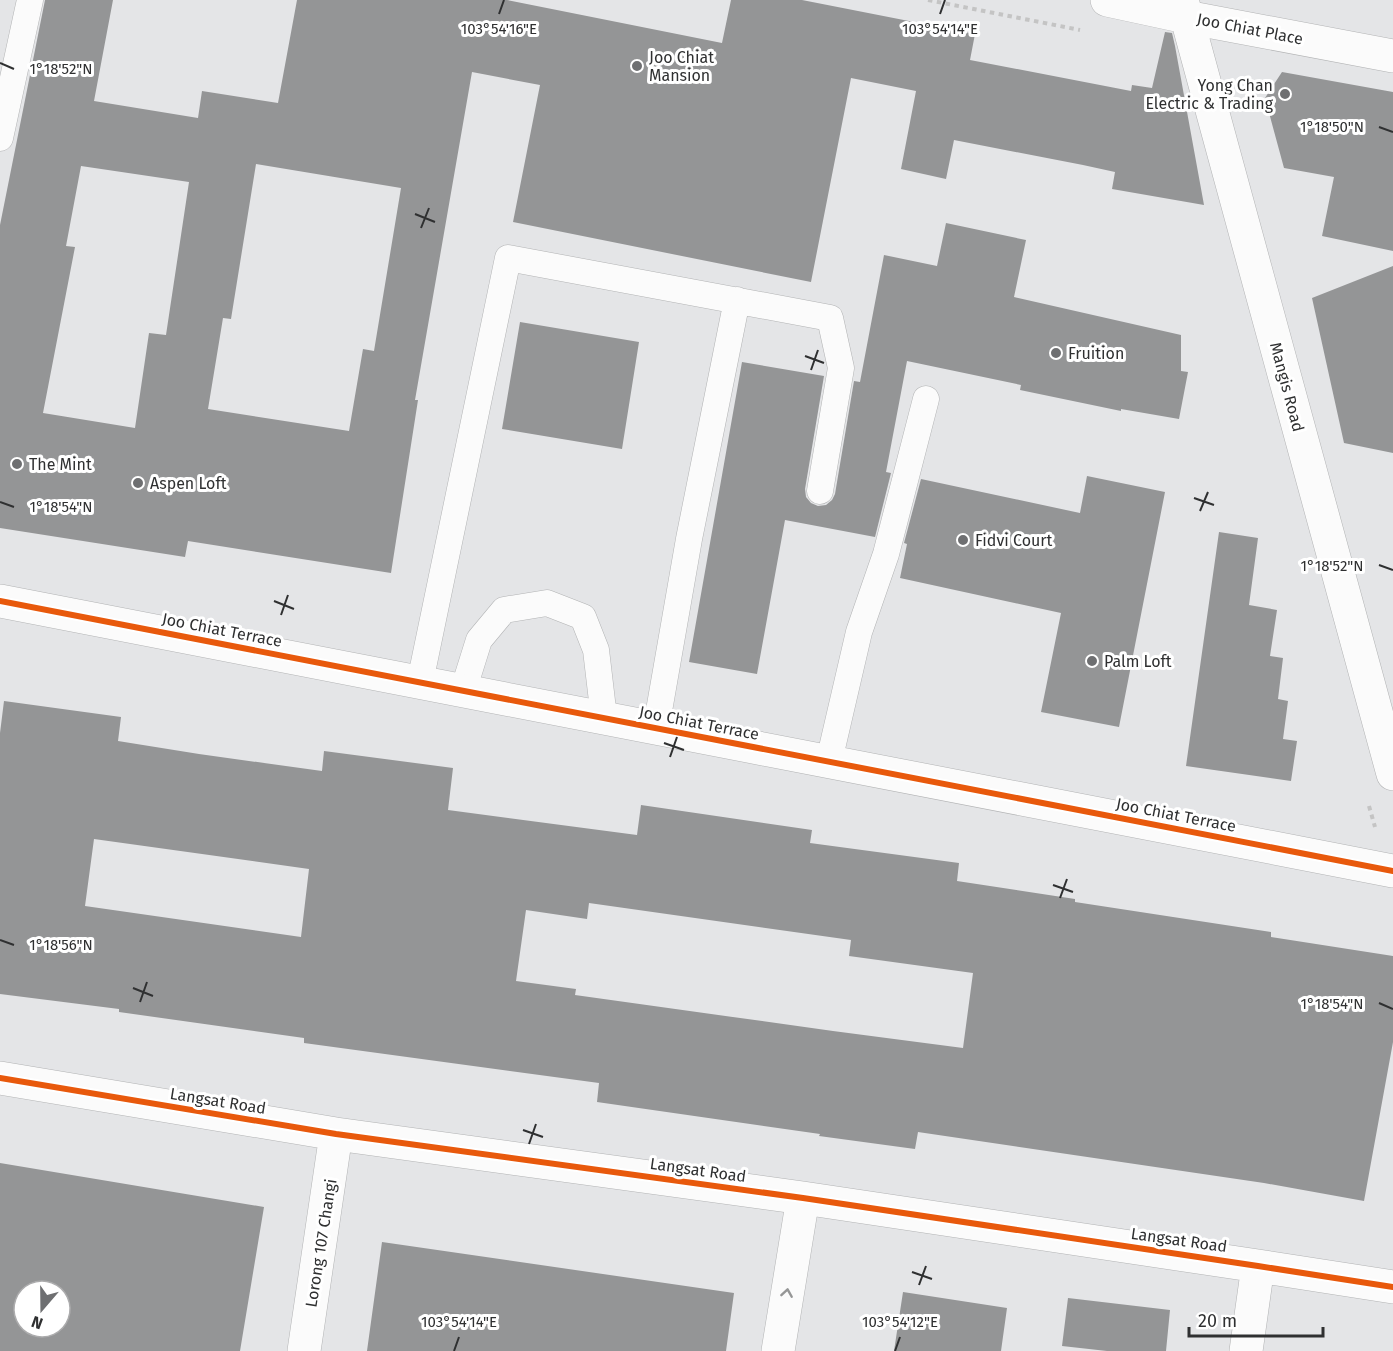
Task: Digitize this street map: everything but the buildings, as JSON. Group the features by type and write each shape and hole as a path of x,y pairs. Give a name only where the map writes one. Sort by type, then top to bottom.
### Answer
{"street":[{"name":"Joo Chiat Place","path":"1107,0 1184,8 1393,56"},
{"name":"Mangis Road","path":"1184,8 1393,774"},
{"name":"Joo Chiat Terrace","path":"0,601 1393,871"},
{"name":"Langsat Road","path":"0,1078 336,1134 803,1198 1393,1287"},
{"name":"Lorong 107 Changi","path":"304,1351 336,1134"},
{"path":"778,1351 803,1198"},
{"path":"1246,1351 1258,1266"}],"lane":[{"path":"0,138 30,0"},
{"path":"420,682 508,258 830,318 841,369 820,491"},
{"path":"656,728 689,539 737,300"},
{"path":"829,761 859,632 886,554 926,399"},
{"path":"463,691 479,640 504,610 547,603 582,617 596,650 604,718"}],"path":[{"path":"928,0 1080,30"}],"cycle path":[{"path":"0,601 1393,871"},
{"path":"0,1078 336,1134 803,1198 1393,1287"}],"place":[{"name":"Joo Chiat Mansion","path":"637,66"},
{"name":"Yong Chan Electric & Trading","path":"1285,94"},
{"name":"Fruition","path":"1056,353"},
{"name":"The Mint","path":"17,464"},
{"name":"Aspen Loft","path":"138,483"},
{"name":"Fidvi Court","path":"963,540"},
{"name":"Palm Loft","path":"1092,661"}]}
